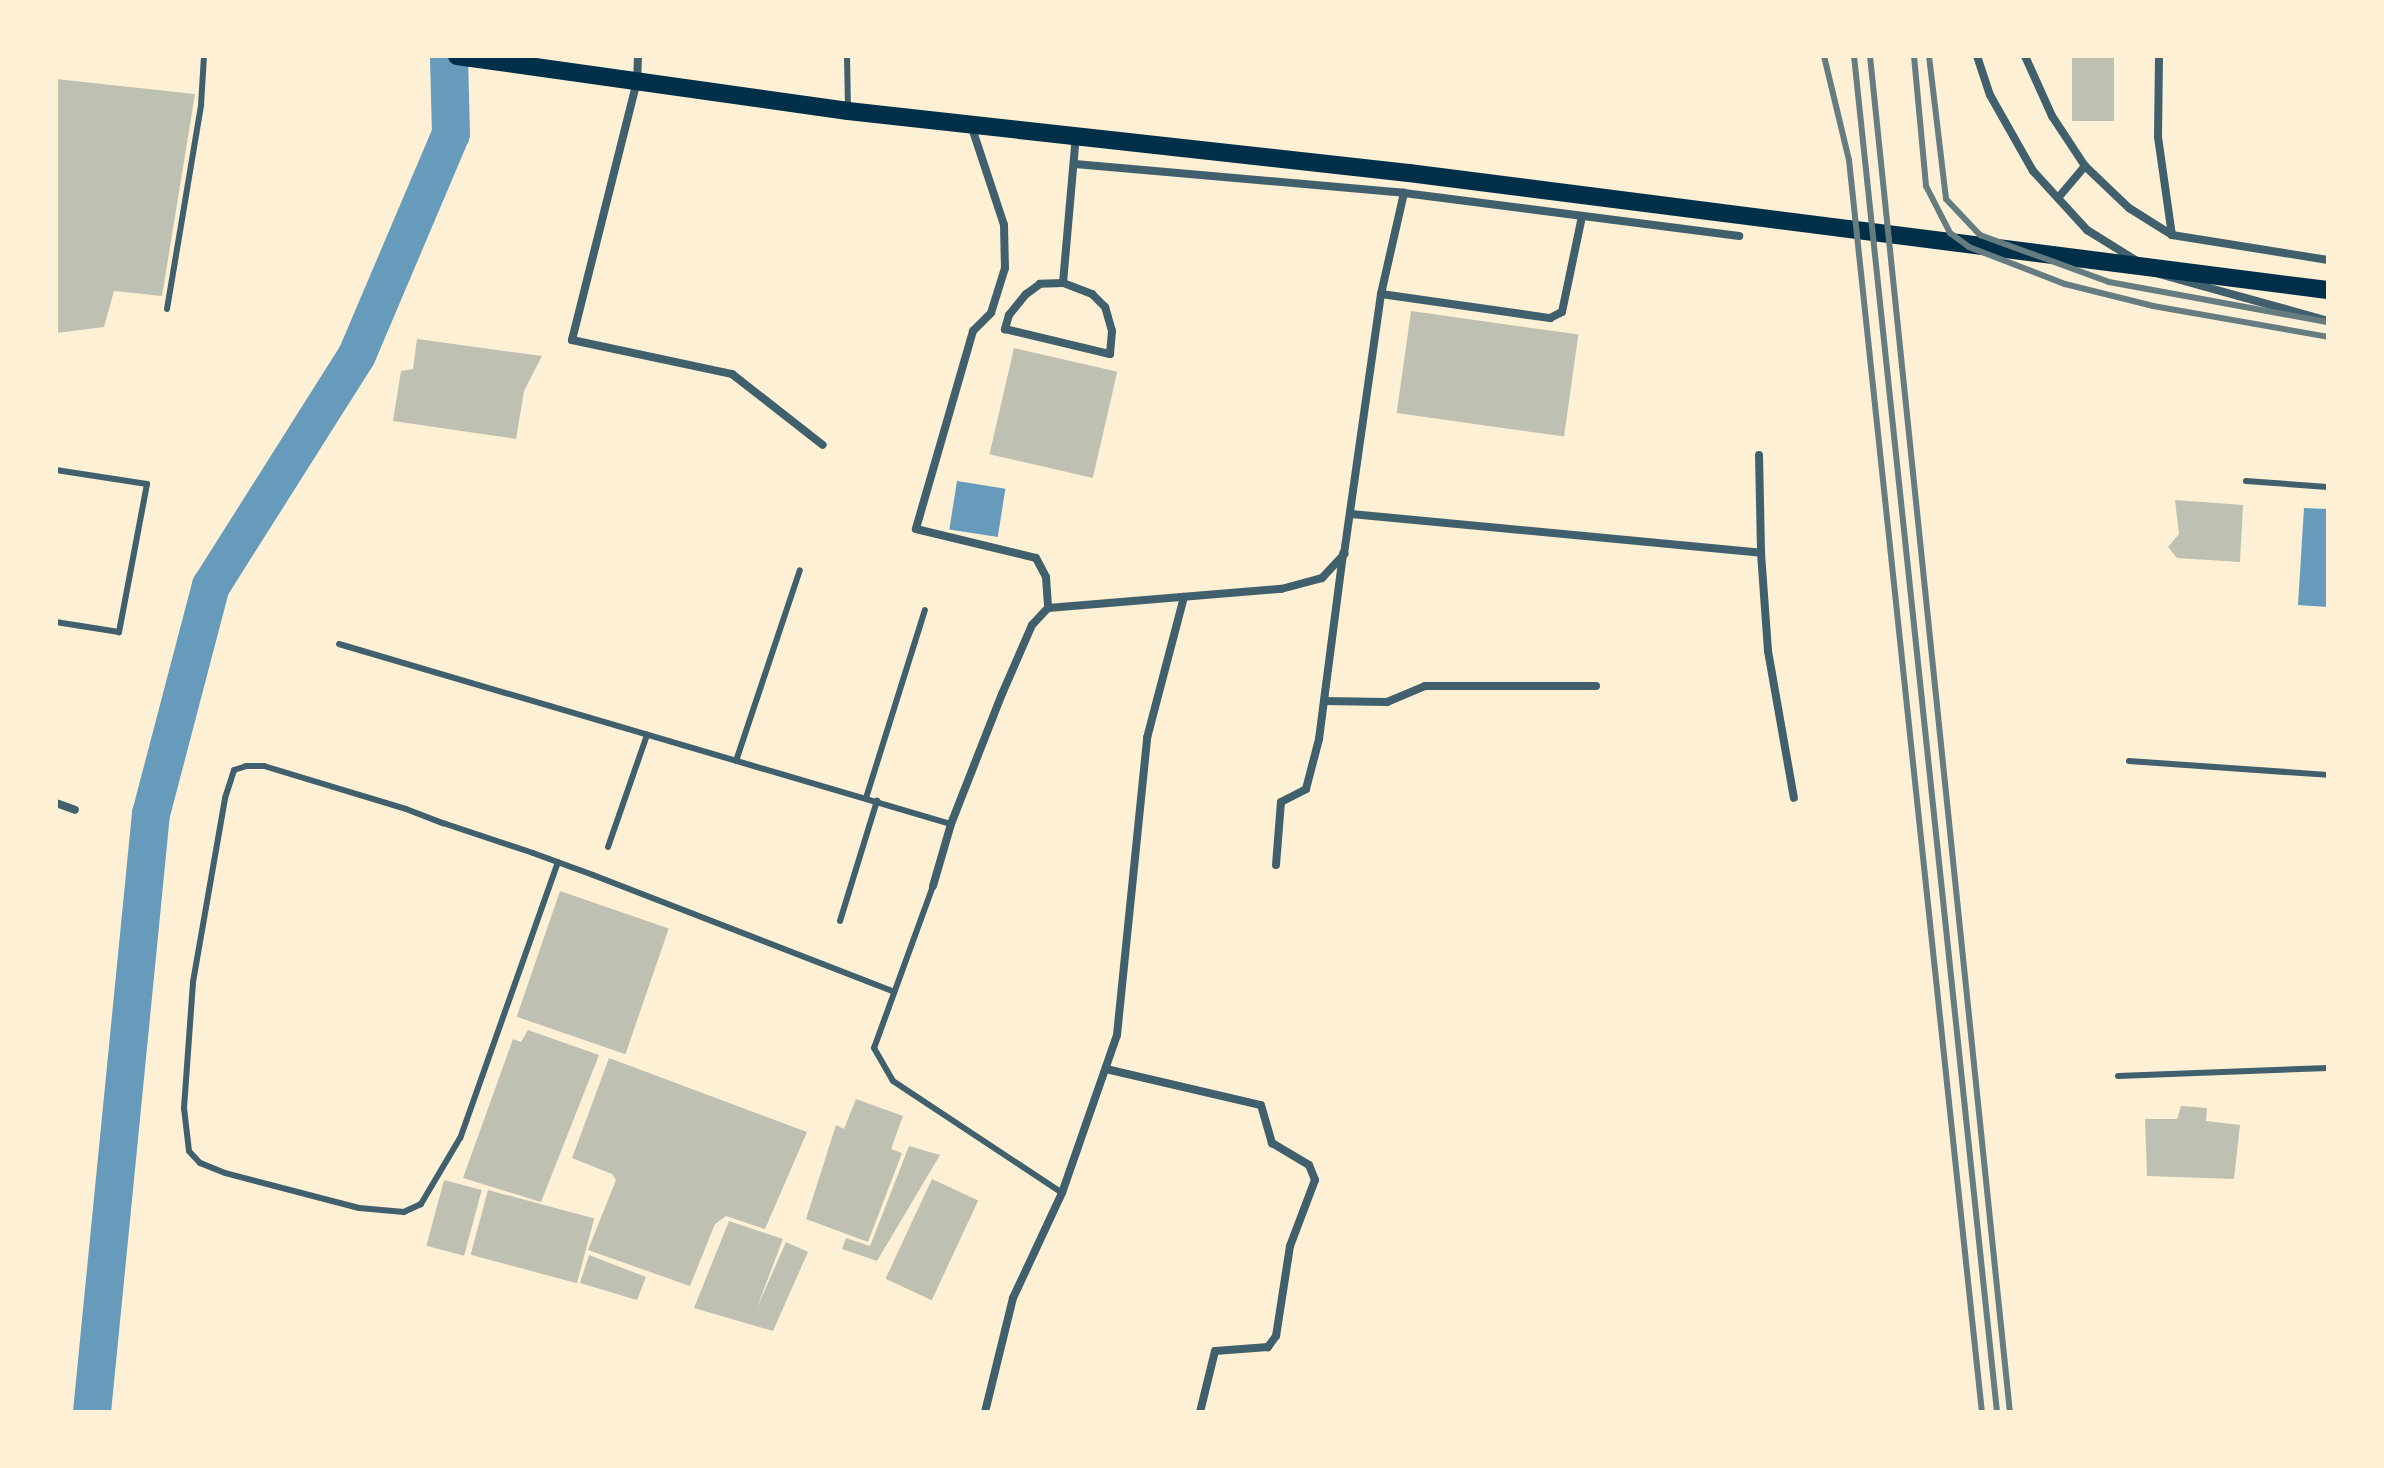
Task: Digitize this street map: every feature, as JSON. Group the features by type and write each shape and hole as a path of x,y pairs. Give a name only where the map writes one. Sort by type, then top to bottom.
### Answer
{"highway":[{"path":"457,56 848,111 1076,134 2328,290"}],"street":[{"path":"638,56 629,81 572,340 732,374 823,445"},
{"path":"1977,56 1990,95 2033,171 2087,230 2167,279 2328,321"},
{"path":"2025,56 2052,116 2085,166 2129,208 2172,235 2328,260"},
{"path":"2159,56 2155,105 2172,235"},
{"path":"971,124 1004,225 1007,258 991,313 973,331 916,529 1036,558 1046,577 1048,608"},
{"path":"1063,283 1076,134"},
{"path":"1075,164 1404,193 1739,236"},
{"path":"2058,198 2085,166"},
{"path":"1276,865 1281,802 1306,789 1324,701 1381,294 1404,193"},
{"path":"1381,294 1550,318 1562,312 1582,216"},
{"path":"1047,282 1063,283 1092,294 1105,307 1112,331 1110,354 1005,329 1012,310 1032,289 1047,282"},
{"path":"1759,455 1761,553 1768,651 1794,798"},
{"path":"1351,514 1761,553"},
{"path":"933,886 951,824 1032,625 1048,608 1281,589 1322,578 1344,554"},
{"path":"985,1412 1013,1298 1062,1193 1117,1035 1147,738 1184,597"},
{"path":"1324,701 1387,702 1425,686 1596,686"},
{"path":"56,803 75,810"},
{"path":"1106,1069 1261,1105 1272,1143 1309,1165 1315,1180 1290,1246 1276,1336 1268,1347 1215,1351 1200,1412"}],"lane":[{"path":"167,309 201,105 204,56"},
{"path":"847,56 848,111"},
{"path":"56,470 147,484 119,632 56,622"},
{"path":"2246,481 2328,487"},
{"path":"736,761 800,570"},
{"path":"866,798 925,610"},
{"path":"339,644 951,824"},
{"path":"608,847 647,735"},
{"path":"2129,761 2328,775"},
{"path":"558,862 460,1138 421,1204 404,1212 359,1208 225,1173 200,1163 189,1151 184,1108 193,982 234,770 254,765 367,795 558,862 894,992"},
{"path":"840,921 877,801"},
{"path":"933,886 874,1048 893,1081 1062,1193"},
{"path":"2118,1076 2328,1068"}],"water":[{"path":"957,481 1005,489 998,537 949,529"},
{"path":"2304,508 2328,509 2328,607 2298,605"}],"building":[{"path":"2072,56 2114,56 2114,121 2072,121"},
{"path":"56,79 195,94 162,296 114,291 104,327 56,333"},
{"path":"1411,311 1578,335 1564,437 1397,413"},
{"path":"417,339 542,356 524,391 516,439 393,421 401,371 413,369"},
{"path":"1014,348 1117,372 1093,478 989,454"},
{"path":"2175,500 2243,505 2240,562 2177,558 2168,547 2179,534"},
{"path":"560,891 669,928 625,1054 517,1017"},
{"path":"528,1030 599,1055 541,1202 463,1178 513,1039 521,1042"},
{"path":"609,1058 807,1132 765,1229 726,1216 715,1224 690,1286 588,1250 616,1180 612,1174 572,1158"},
{"path":"856,1099 903,1116 891,1149 902,1153 868,1242 806,1219 836,1125 844,1129"},
{"path":"2181,1106 2207,1108 2206,1121 2240,1125 2234,1179 2147,1176 2145,1119 2177,1119"},
{"path":"909,1146 940,1155 877,1261 842,1249 846,1238 870,1246"},
{"path":"932,1179 978,1201 932,1300 886,1279"},
{"path":"444,1180 482,1190 464,1256 426,1246"},
{"path":"488,1190 594,1218 577,1283 471,1255"},
{"path":"729,1221 783,1239 756,1310 786,1242 808,1252 773,1331 694,1308"},
{"path":"589,1255 646,1277 637,1300 580,1283"}],"waterway":[{"path":"92,1412 151,814 211,586 357,355 451,134 449,56"}],"railway":[{"path":"1824,56 1849,160 1982,1412"},
{"path":"1854,56 1997,1412"},
{"path":"1870,56 2010,1412"},
{"path":"1914,56 1926,186 1950,233 1969,247 2065,284 2153,306 2328,337"},
{"path":"1929,56 1946,199 1980,235 2109,282 2328,322"}]}
